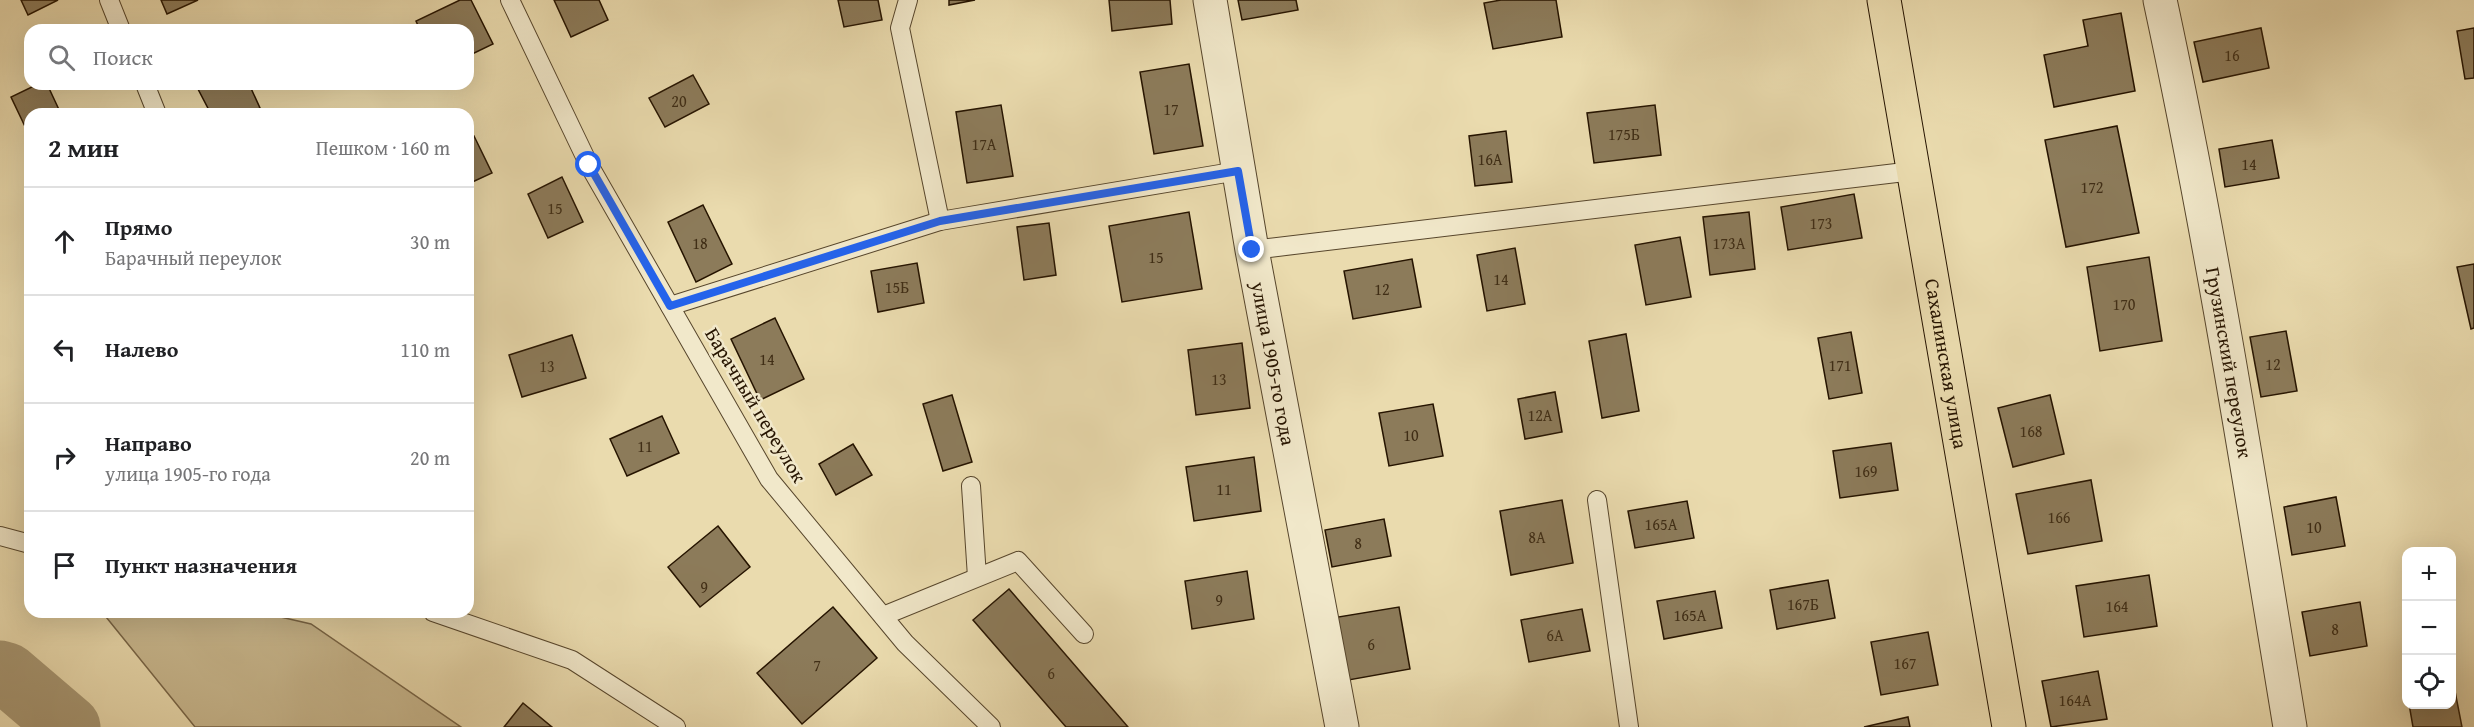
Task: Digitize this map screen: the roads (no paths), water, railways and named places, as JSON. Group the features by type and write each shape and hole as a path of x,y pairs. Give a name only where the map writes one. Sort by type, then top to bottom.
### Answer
{"main road":[{"name":"Сахалинская улица","path":"1884,0 2009,727"}],"street":[{"name":"улица 1905-го года","path":"1210,0 1252,250 1342,727"},
{"name":"Грузинский переулок","path":"2160,0 2193,159 2290,727"}],"lane":[{"path":"109,0 119,24"},
{"name":"Барачный переулок","path":"510,0 589,165 769,479 905,643 985,725"},
{"path":"908,0 900,28 940,221"},
{"path":"147,90 154,108"},
{"path":"670,306 940,221 1238,171"},
{"path":"1252,250 1913,171"},
{"path":"971,486 977,577"},
{"path":"1597,500 1629,727"},
{"path":"0,536 24,542"},
{"path":"883,616 1018,561 1084,634"},
{"path":"450,618 572,660 676,727"}],"waterway":[{"path":"0,672 7,674 69,727"}]}
